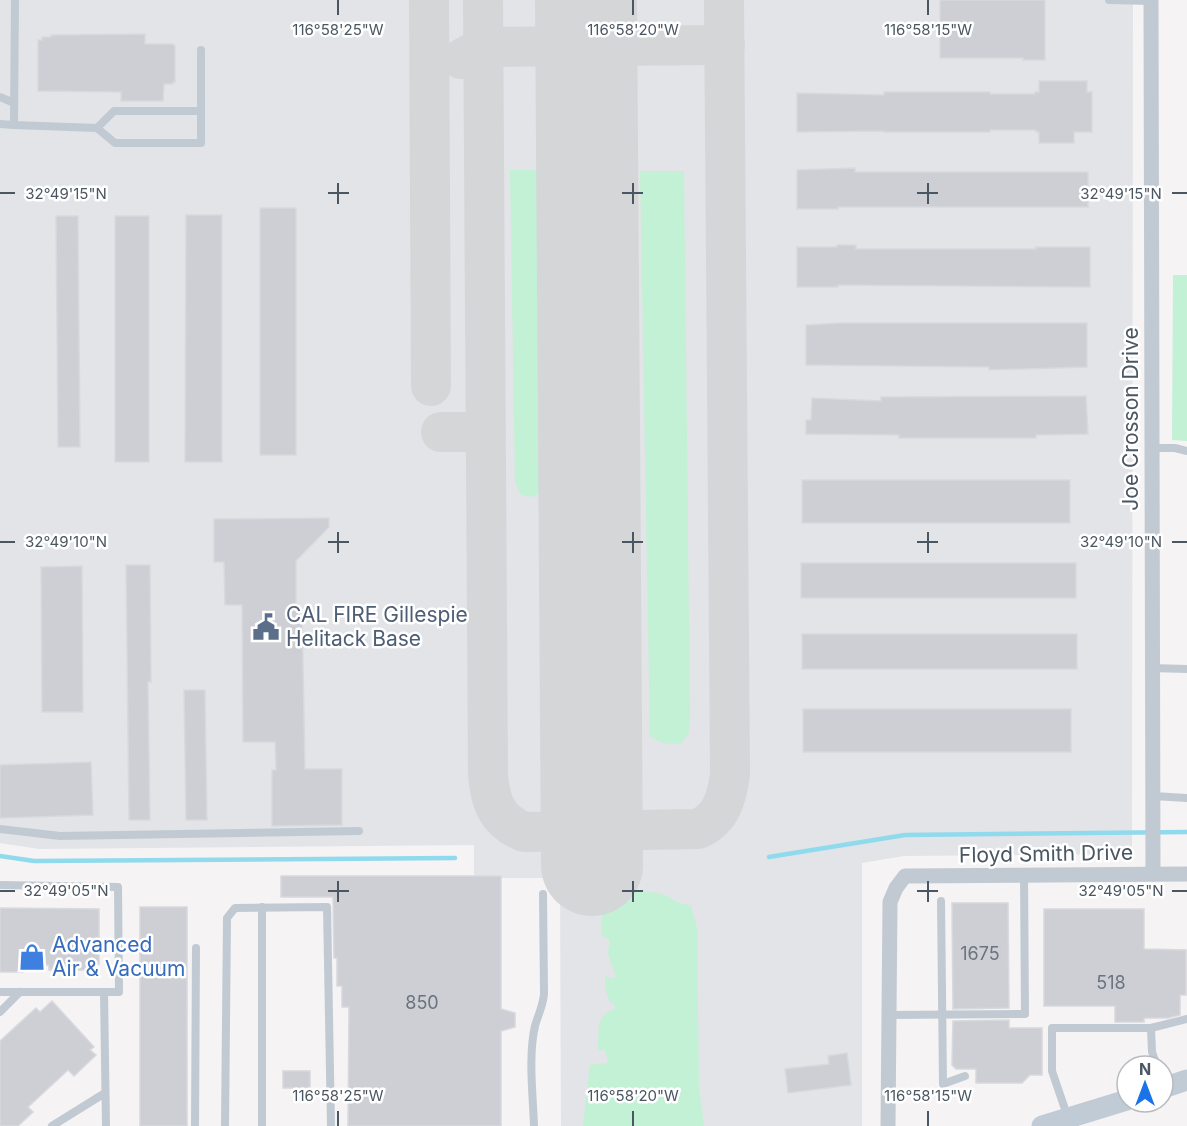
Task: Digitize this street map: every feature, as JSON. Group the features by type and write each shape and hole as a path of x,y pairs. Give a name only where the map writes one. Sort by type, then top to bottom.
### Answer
{"main road":[{"path":"1042,1126 1115,1104"}],"street":[{"name":"Joe Crosson Drive","path":"1151,0 1153,874"},
{"name":"Floyd Smith Drive","path":"889,1015 890,902 905,876 1187,874"},
{"path":"888,1126 889,1015"}],"lane":[{"path":"14,125 15,0"},
{"path":"1109,0 1151,0"},
{"path":"0,124 97,128 115,143 201,143 201,50"},
{"path":"0,97 14,103"},
{"path":"97,128 114,111 201,111"},
{"path":"1152,448 1175,448 1187,451"},
{"path":"1151,668 1187,669"},
{"path":"1152,802 1187,798"},
{"path":"0,829 60,836 359,831"},
{"path":"889,1015 1025,1014 1024,875"},
{"path":"0,885 118,886 119,992 0,992"},
{"path":"534,1126 533,1051 535,1026 543,1008 544,994 543,894"},
{"path":"941,901 943,1084 965,1076"},
{"path":"262,907 262,1126"},
{"path":"225,1126 227,918 236,908 262,907 327,907 331,1126"},
{"path":"195,1126 196,948"},
{"path":"0,1012 20,992"},
{"path":"104,992 106,1126"},
{"path":"1068,1118 1052,1071 1052,1028 1151,1028 1187,1019"},
{"path":"1151,1028 1153,1054"},
{"path":"52,1126 105,1092"}],"shaded area":[{"path":"0,0 1133,0 1132,854 904,856 862,863 862,1126 561,1126 560,878 474,878 474,845 39,849 0,843"}],"green space":[{"path":"510,170 542,170 543,479 539,493 533,497 521,495 515,478"},
{"path":"640,171 684,171 690,717 689,733 681,743 672,744 661,742 650,735"},
{"path":"1173,275 1187,275 1187,441 1172,440"},
{"path":"603,892 656,893 691,905 697,928 699,1087 704,1126 583,1126 590,1065 608,1063 605,1050 598,1050 599,1025 604,1015 615,1009 605,988 605,976 612,979 616,977 608,954 610,940 602,935"}],"building":[{"path":"940,0 1045,0 1045,60 940,58"},
{"path":"145,34 145,44 173,44 175,46 175,82 164,84 163,101 121,101 121,92 38,91 38,40 42,40 42,37"},
{"path":"1039,81 1087,81 1087,92 1092,92 1092,132 1074,132 1074,143 1039,143 1039,132 1036,130 797,132 797,93 884,95 884,92 990,92 990,94 1035,94 1039,92"},
{"path":"855,168 855,172 1088,172 1088,207 797,209 797,170"},
{"path":"260,208 296,208 296,455 260,455"},
{"path":"186,215 222,215 222,462 185,462"},
{"path":"56,216 78,216 80,447 58,447"},
{"path":"115,216 149,216 149,462 115,462"},
{"path":"837,245 856,245 856,249 1090,247 1090,287 838,285 838,287 797,287 797,247 837,247"},
{"path":"1087,323 1087,367 989,370 989,367 806,365 806,325"},
{"path":"1086,396 1088,434 1036,435 1036,438 899,438 899,435 806,434 806,420 811,420 812,398 881,401 881,397"},
{"path":"802,480 1070,480 1070,523 802,523"},
{"path":"329,518 329,527 296,561 296,611 302,611 305,769 342,769 342,825 272,826 272,770 276,770 275,742 243,742 242,605 225,605 224,562 214,562 214,519"},
{"path":"801,563 1076,563 1076,598 801,598"},
{"path":"126,565 150,565 151,682 148,682 150,820 129,820"},
{"path":"82,566 83,712 42,712 41,567"},
{"path":"802,634 1077,634 1077,669 802,669"},
{"path":"184,690 205,690 207,820 186,820"},
{"path":"803,709 1071,709 1071,752 803,752"},
{"path":"91,762 93,815 0,818 0,765"},
{"path":"281,876 501,876 501,1009 515,1013 515,1027 501,1031 501,1126 348,1126 349,1007 342,1007 342,986 337,986 333,897 281,897"},
{"path":"952,903 1008,903 1009,1008 953,1009"},
{"path":"140,907 187,907 187,1126 140,1126"},
{"path":"0,908 99,909 99,964 91,964 91,970 49,970 49,965 23,965 23,972 0,972"},
{"path":"1044,909 1144,909 1144,949 1186,950 1186,995 1180,995 1180,1015 1168,1018 1144,1018 1144,1022 1115,1022 1115,1006 1044,1006"},
{"path":"52,1001 94,1047 90,1050 96,1055 74,1076 68,1070 28,1107 33,1112 18,1126 0,1126 0,1041 36,1008 40,1012"},
{"path":"1009,1020 1009,1028 1042,1028 1042,1075 1030,1075 1022,1083 976,1083 976,1069 956,1069 952,1065 953,1021"},
{"path":"847,1053 851,1085 788,1093 785,1069 829,1064 828,1056"},
{"path":"283,1071 310,1071 310,1088 283,1088"}],"waterway":[{"path":"769,857 905,835 1187,832"},
{"path":"0,856 34,861 455,858"}],"taxiway":[{"path":"429,0 431,386"},
{"path":"483,0 488,774 493,802 501,816 524,832 698,829 706,825 717,814 727,791 730,774 724,0"},
{"path":"461,59 483,47 725,45"},
{"path":"441,432 486,432"}],"runway":[{"path":"586,0 592,865"}],"place":[{"name":"CAL FIRE Gillespie Helitack Base","path":"266,627"},
{"name":"Advanced Air & Vacuum","path":"32,957"}]}
